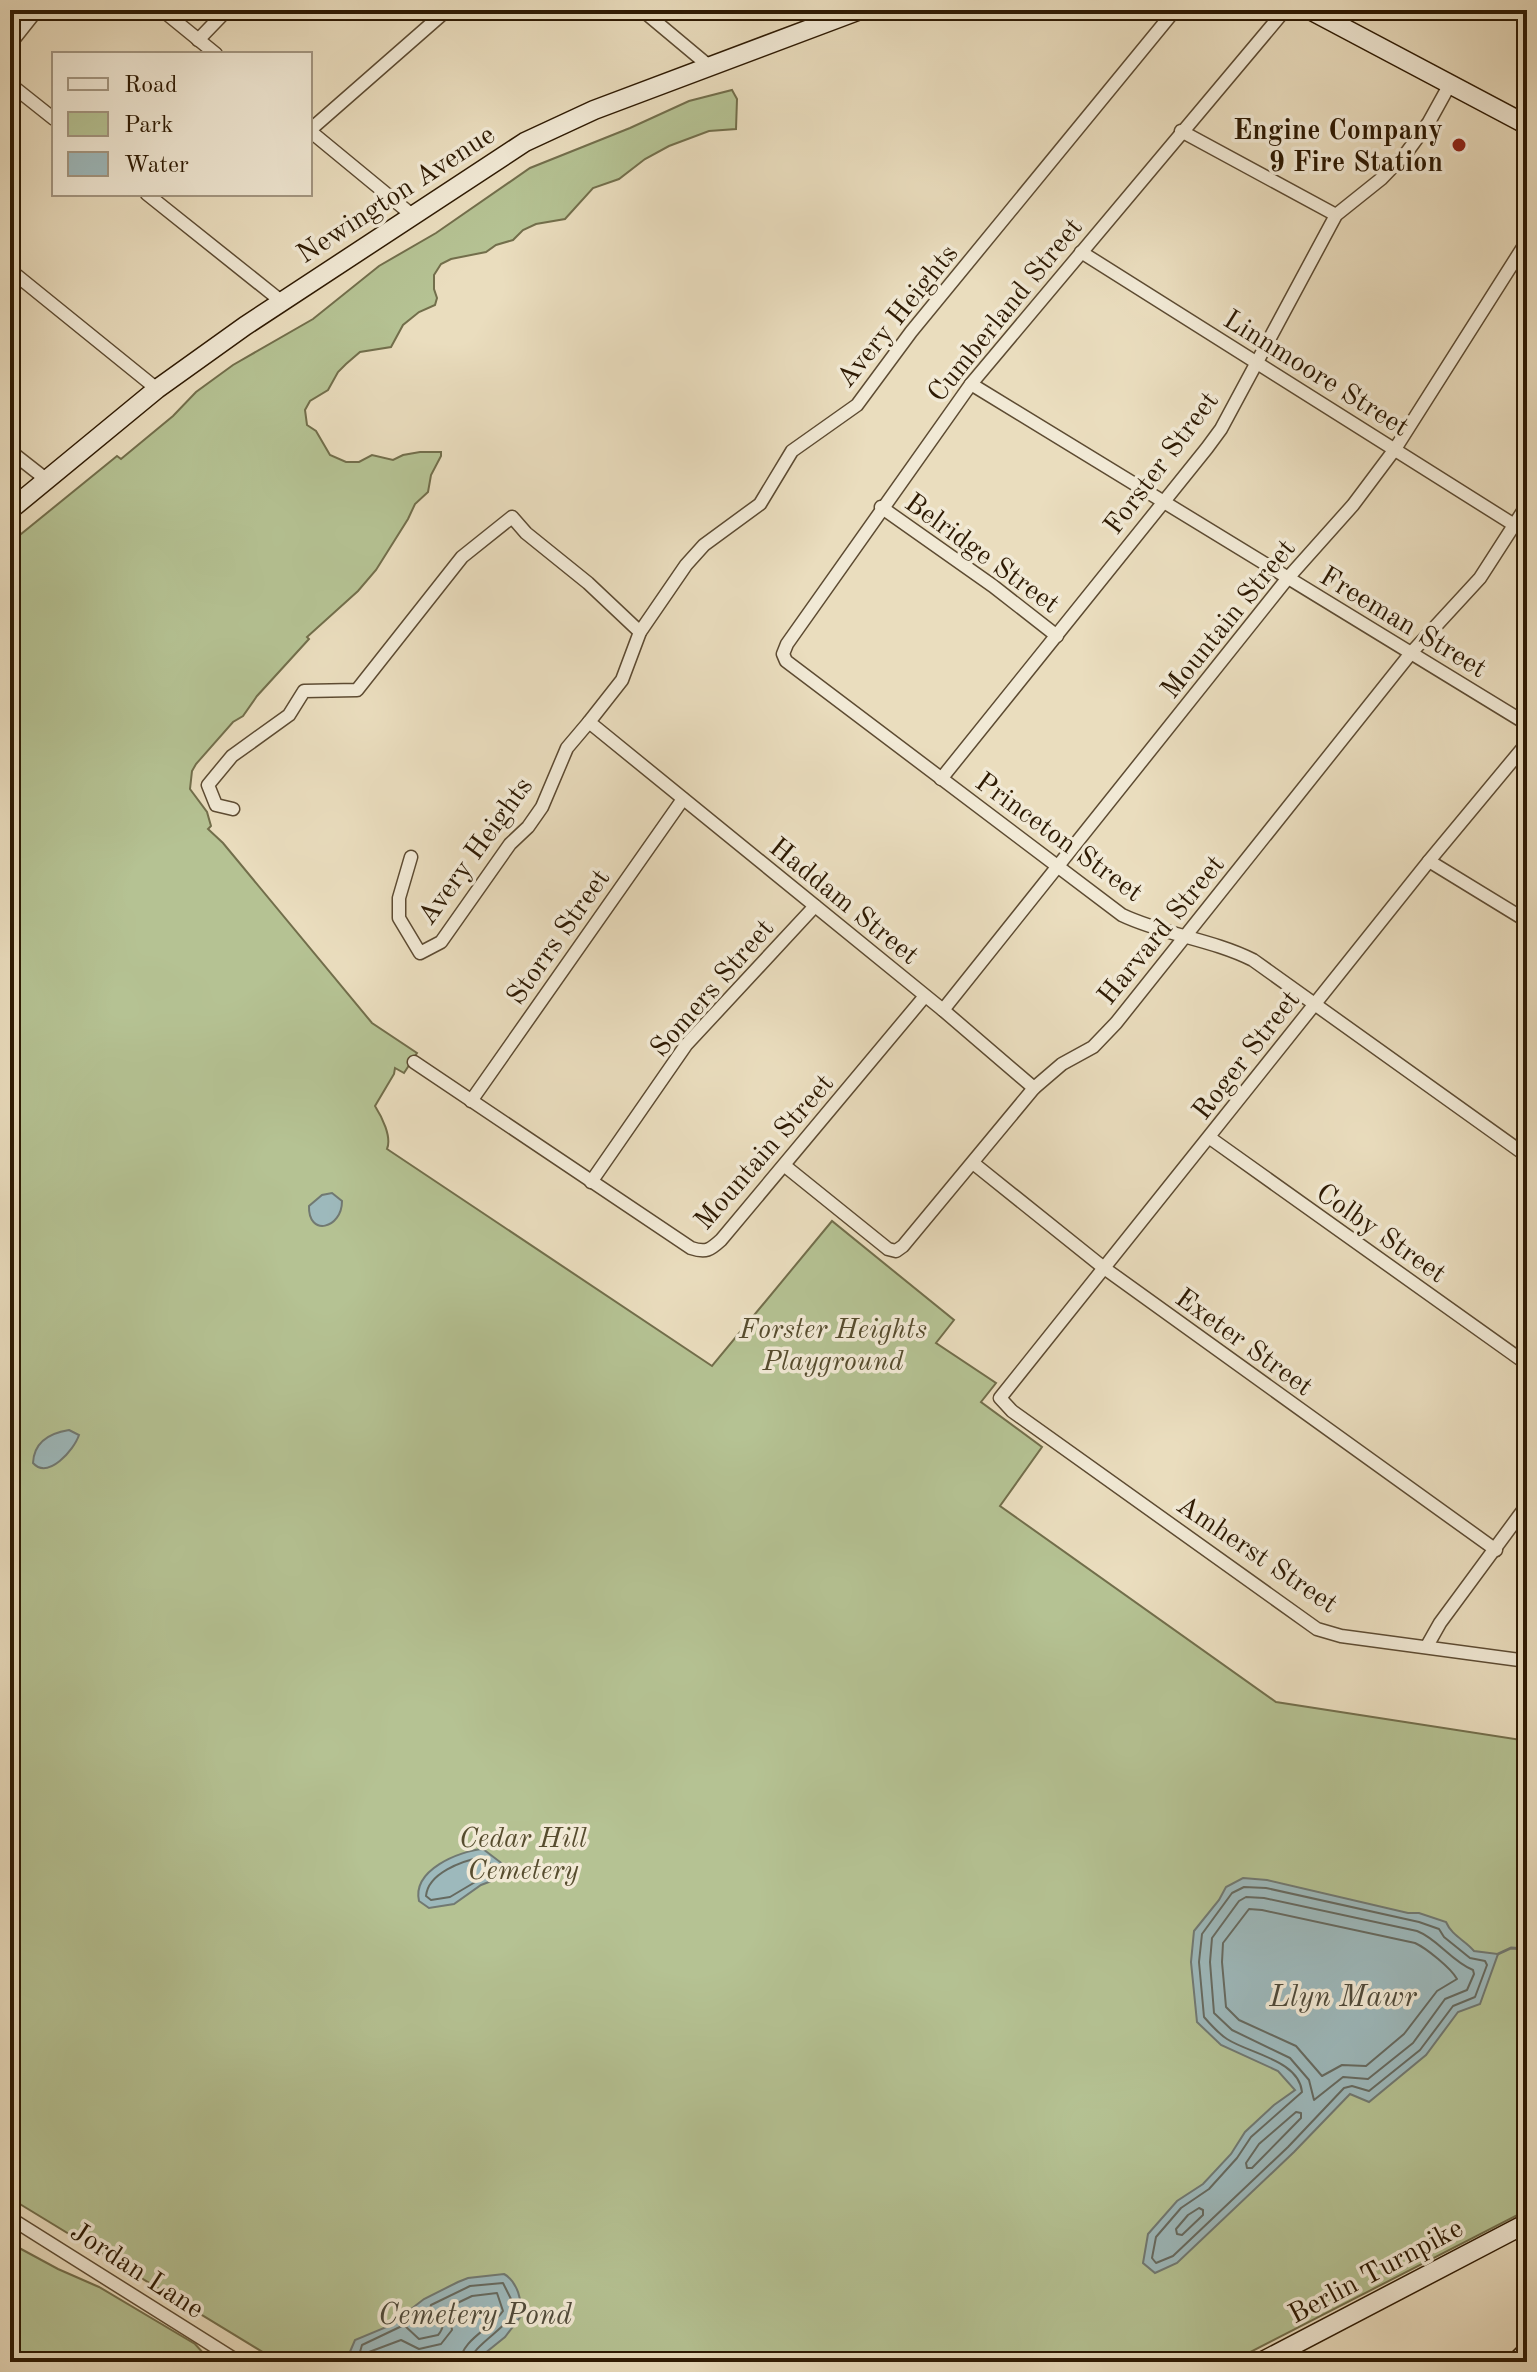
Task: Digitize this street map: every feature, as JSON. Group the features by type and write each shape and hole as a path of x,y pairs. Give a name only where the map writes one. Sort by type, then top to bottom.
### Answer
{"main road":[{"name":"Newington Avenue","path":"10,510 157,389 281,301 505,155 553,128 860,10"},
{"path":"1310,10 1527,125"},
{"name":"Berlin Turnpike","path":"1261,2362 1521,2226"},
{"path":"1516,2362 1527,2351"}],"street":[{"path":"10,44 37,10"},
{"path":"162,10 213,52"},
{"path":"198,40 227,10"},
{"path":"312,128 447,10"},
{"path":"642,10 709,66"},
{"name":"Avery Heights","path":"411,857 399,898 399,918 420,953 441,942 510,844 528,827 542,807 567,748 622,680 640,632 686,565 704,545 760,504 792,451 857,405 911,332 1175,10"},
{"name":"Cumberland Street","path":"783,654 881,507 971,384 1285,10"},
{"path":"10,84 52,117"},
{"name":"Forster Street","path":"941,779 1221,429 1336,215 1381,179 1407,152 1429,122 1450,84"},
{"path":"1181,131 1336,215"},
{"path":"312,132 412,215"},
{"path":"150,196 281,301"},
{"name":"Mountain Street","path":"943,1010 1287,579 1353,505 1395,449 1527,241"},
{"name":"Linnmoore Street","path":"1081,252 1527,533"},
{"path":"10,270 157,389"},
{"name":"Freeman Street","path":"971,384 1527,724"},
{"path":"10,451 47,480"},
{"name":"Harvard Street","path":"785,1166 892,1251 903,1246 1034,1088 1062,1064 1093,1047 1101,1039 1411,653 1480,578 1527,505"},
{"name":"Belridge Street","path":"881,507 993,586 1057,636"},
{"path":"233,809 216,805 208,785 232,756 289,715 304,691 357,690 462,557 512,517 526,533 588,583 640,632"},
{"name":"Princeton Street","path":"783,654 786,661 1122,915 1142,925 1234,951 1253,960 1527,1156"},
{"name":"Haddam Street","path":"589,722 943,1010 1034,1088"},
{"name":"Roger Street","path":"1001,1395 1527,743"},
{"name":"Storrs Street","path":"471,1101 683,799"},
{"path":"1429,861 1527,921"},
{"name":"Somers Street","path":"591,1182 686,1045 815,906"},
{"name":"Mountain Street","path":"414,1062 691,1248 703,1252 721,1240 925,996"},
{"name":"Colby Street","path":"1210,1138 1527,1364"},
{"name":"Exeter Street","path":"973,1163 1104,1268 1496,1550"},
{"name":"Amherst Street","path":"1001,1395 1003,1403 1012,1411 1317,1629 1341,1636 1527,1661"},
{"path":"1427,1646 1440,1623 1527,1505"},
{"name":"Jordan Lane","path":"10,2218 239,2362"}],"green space":[{"name":"Cedar Hill Cemetery","path":"732,90 737,99 736,129 709,131 669,146 619,179 593,188 565,219 536,224 523,230 513,240 486,252 441,264 434,275 435,305 419,312 403,325 391,347 360,352 338,372 328,390 310,401 305,410 307,425 316,431 330,455 346,462 359,462 372,455 393,460 420,452 441,452 441,456 431,475 428,492 415,504 376,570 358,591 307,637 309,639 243,716 233,722 196,764 190,789 207,812 211,826 208,829 223,843 372,1023 417,1053 404,1073 395,1068 375,1106 387,1133 387,1149 712,1366 832,1221 954,1320 936,1343 996,1383 981,1402 1042,1447 1000,1506 1276,1702 1527,1741 1527,2210 1231,2362 279,2362 10,2198 10,543 117,456 121,459 173,416 196,392 233,365 313,319 379,266 436,233 530,168 689,101"},
{"path":"10,2243 99,2287 195,2344 205,2355 198,2362 10,2362"}],"water":[{"path":"332,1193 342,1201 341,1211 331,1223 319,1225 310,1216 309,1206 322,1195"},
{"path":"69,1430 79,1435 60,1461 46,1468 33,1463 36,1449 44,1439"},
{"path":"483,1849 504,1865 497,1879 481,1885 454,1904 429,1908 419,1901 419,1890 430,1871 450,1858"},
{"name":"Llyn Mawr","path":"1243,1878 1267,1880 1419,1913 1446,1922 1474,1951 1498,1954 1480,2004 1458,2012 1426,2055 1369,2102 1350,2094 1177,2263 1155,2273 1143,2263 1148,2234 1177,2201 1203,2184 1231,2154 1245,2132 1295,2090 1278,2071 1221,2045 1197,2022 1191,1962 1194,1931 1226,1887"},
{"name":"Cemetery Pond","path":"504,2274 518,2292 521,2316 505,2337 474,2362 349,2362 355,2340 389,2326 424,2299 468,2278"}],"waterway":[{"path":"1498,1954 1511,1948 1527,1949"}],"place":[{"name":"Engine Company 9 Fire Station","path":"1459,145"}],"park label":[{"name":"Forster Heights Playground","path":"833,1344"}]}
